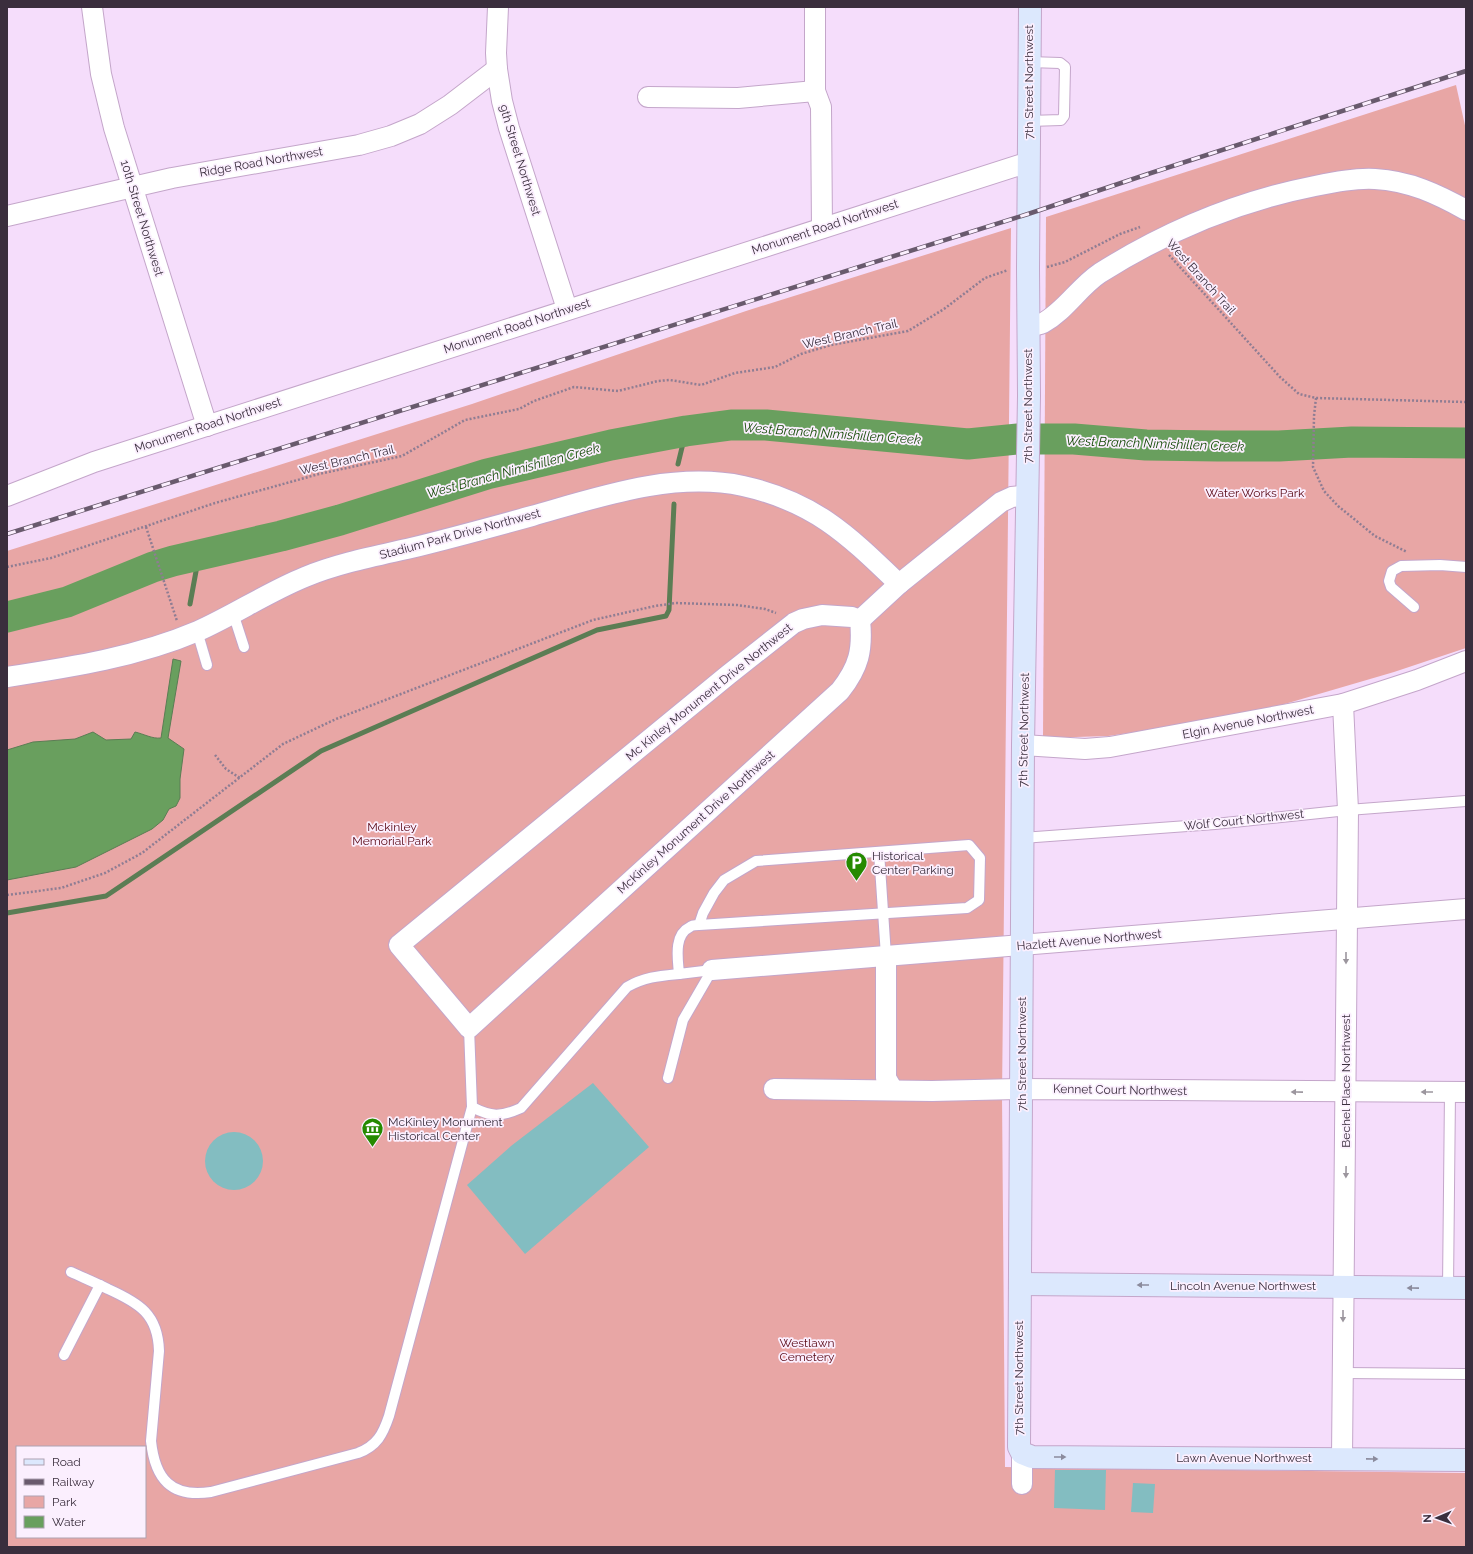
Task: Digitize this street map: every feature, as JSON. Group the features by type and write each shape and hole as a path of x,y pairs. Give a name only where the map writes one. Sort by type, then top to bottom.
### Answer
{"street":[{"name":"10th Street Northwest","path":"92,7 101,74 114,128 207,426"},
{"name":"9th Street Northwest","path":"498,7 496,53 502,101 509,128 567,309"},
{"path":"815,7 815,91 821,107 822,228"},
{"name":"7th Street Northwest","path":"1022,1453 1019,1444 1022,1089 1022,838 1029,396 1028,269 1030,7"},
{"name":"Ridge Road Northwest","path":"7,216 172,178 359,144 392,136 420,124 450,105 497,69"},
{"path":"648,97 738,98 815,91"},
{"name":"Monument Road Northwest","path":"7,496 94,462 1029,162"},
{"path":"1028,327 1043,323 1098,275 1133,253 1157,240 1218,214 1261,199 1344,180 1375,179 1394,181 1424,189 1439,195 1466,210"},
{"name":"Stadium Park Drive Northwest","path":"7,677 93,663 132,654 189,634 304,578 336,566 452,538 608,494 685,482 711,482 742,486 793,501 835,526 859,546 898,584"},
{"path":"860,620 898,584 1001,502 1028,488"},
{"name":"Mc Kinley Monument Drive Northwest","path":"468,1028 399,945 728,675 794,623 803,618 822,615 841,616 860,620"},
{"name":"McKinley Monument Drive Northwest","path":"468,1028 840,691 856,669 859,658 861,631 860,620"},
{"name":"Elgin Avenue Northwest","path":"1023,746 1085,749 1110,747 1343,704 1410,682 1466,661"},
{"name":"Bechel Place Northwest","path":"1342,1458 1348,810 1343,704"},
{"name":"Hazlett Avenue Northwest","path":"712,970 1466,909"},
{"path":"886,956 886,1078 893,1090"},
{"name":"Kennet Court Northwest","path":"774,1089 1458,1092"},
{"name":"Lincoln Avenue Northwest","path":"1020,1284 1457,1288"},
{"path":"1022,1453 1022,1484"},
{"name":"Lawn Avenue Northwest","path":"1022,1453 1028,1456 1037,1457 1466,1460"}],"lane":[{"path":"1029,121 1061,120 1064,116 1065,67 1060,63 1030,62"},
{"path":"1414,607 1391,587 1389,581 1392,571 1401,566 1440,565 1466,567"},
{"path":"233,613 244,647"},
{"path":"189,634 207,665"},
{"name":"Wolf Court Northwest","path":"1022,838 1215,824 1348,810 1466,801"},
{"path":"679,974 679,943 683,934 689,927 699,925 883,912 967,908 979,900 980,858 969,845 756,861 724,880 703,913 699,925"},
{"path":"879,852 886,956"},
{"path":"472,1107 494,1116 508,1114 521,1108 627,987 650,977 712,970"},
{"path":"668,1078 683,1020 712,970"},
{"path":"71,1272 131,1299 145,1310 153,1324 158,1342 158,1351 151,1442 152,1454 162,1477 169,1485 180,1491 195,1493 211,1492 358,1453 368,1449 380,1436 389,1416 472,1107 468,1028"},
{"path":"1457,1288 1458,1092"},
{"path":"64,1355 100,1285"},
{"path":"1343,1373 1466,1374"}],"path":[{"name":"West Branch Trail","path":"7,567 51,558 215,503 319,474 402,456 465,420 519,409 534,401 574,387 618,391 658,381 670,380 701,385 735,373 775,367 801,354 831,345 908,330 944,309 986,278 1008,270 1050,267 1065,262 1120,234 1140,227 1152,231 1157,240 1280,377 1299,394 1316,398 1466,402"},
{"path":"1316,398 1314,416 1313,467 1324,492 1338,506 1375,536 1412,554 1417,566"},
{"path":"146,527 164,581 189,634"},
{"path":"7,895 61,888 105,873 142,853 283,744 336,719 593,620 676,603 722,604 765,609 794,623"},
{"path":"216,755 226,769 240,778"}],"green space":[{"name":"Water Works Park","path":"1456,85 1466,130 1466,648 1394,672 1271,708 1164,728 1108,736 1043,738 1046,217"},
{"name":"Mckinley Memorial Park","path":"1011,228 1002,1096 1005,1467 1466,1473 1466,1547 7,1547 7,551 472,404 746,311"}],"water":[{"path":"173,659 181,661 168,738 184,749 180,779 180,798 176,806 169,809 163,820 152,829 76,867 7,880 7,750 33,742 75,739 93,732 106,740 131,739 135,732 151,737 161,738"}],"building":[{"path":"593,1083 649,1147 525,1254 467,1185 511,1146"},
{"path":"228,1132 240,1132 255,1140 263,1155 263,1167 255,1182 240,1190 228,1190 213,1182 205,1167 205,1155 213,1140"},
{"path":"1055,1470 1106,1470 1105,1510 1054,1508"},
{"path":"1133,1483 1155,1484 1153,1513 1131,1512"}],"waterway":[{"name":"West Branch Nimishillen Creek","path":"7,617 67,602 153,567 173,561 281,536 340,520 487,474 611,445 686,431 731,425 766,425 968,444 1018,439 1074,439 1146,445 1218,446 1279,446 1352,442 1466,443"},
{"path":"678,464 686,431"},
{"path":"7,913 106,896 321,751 597,630 666,616 669,610 674,504"},
{"path":"190,604 199,555"}],"railway":[{"path":"7,534 1028,214 1466,71"}],"place":[{"name":"Historical Center Parking","path":"856,882"},
{"name":"McKinley Monument Historical Center","path":"372,1148"}],"park label":[{"name":"Westlawn Cemetery","path":"807,1350"}]}
